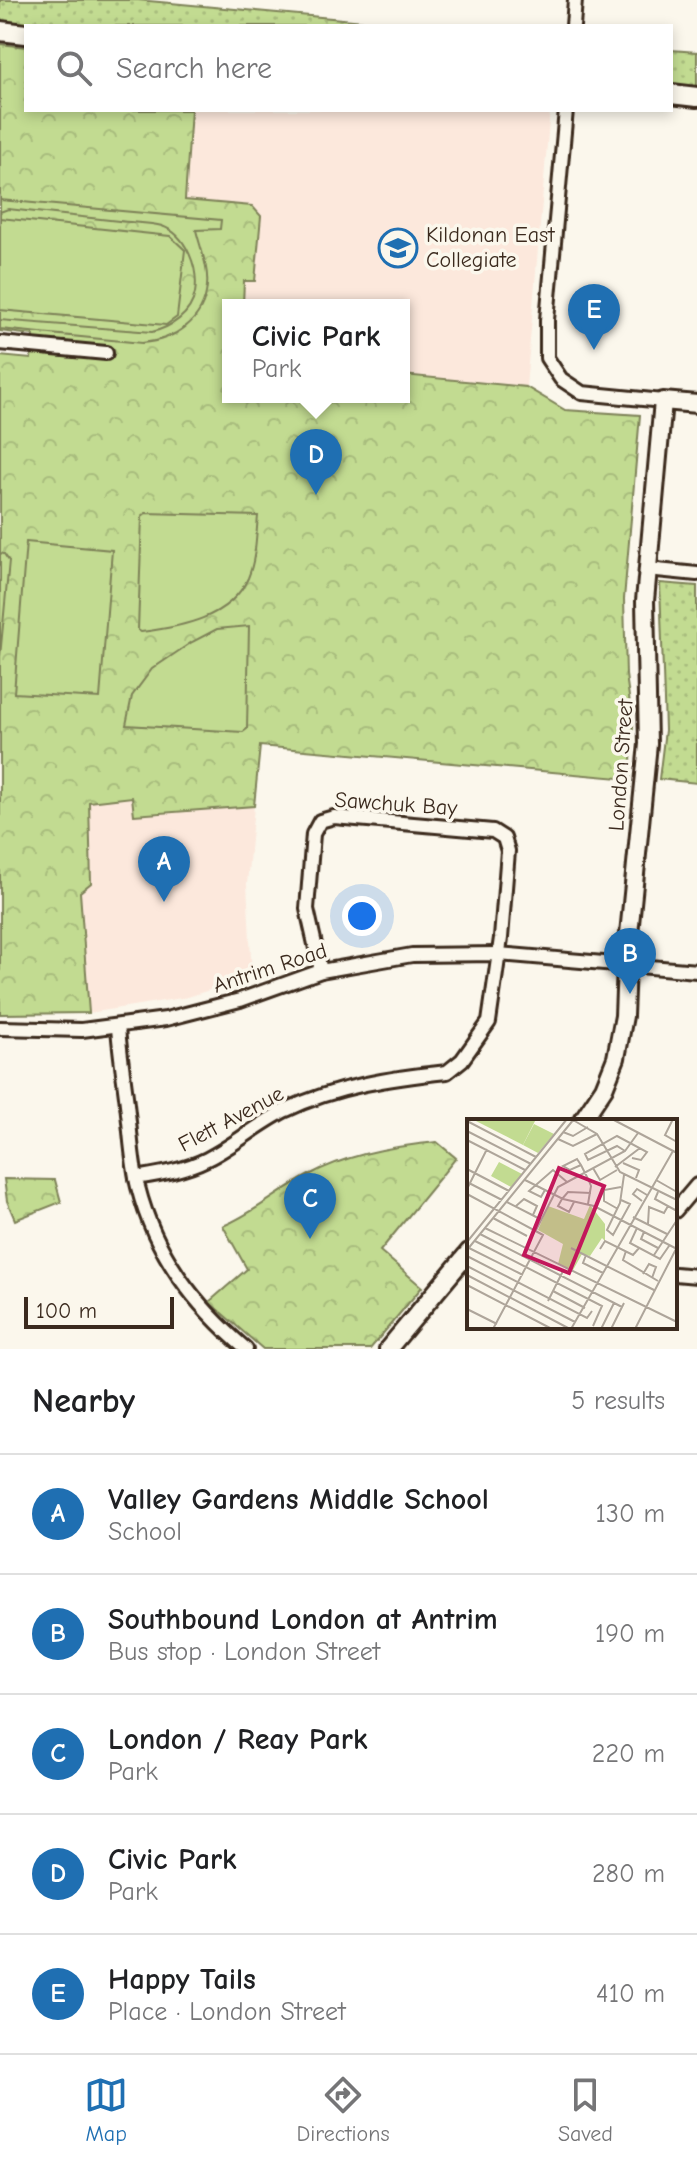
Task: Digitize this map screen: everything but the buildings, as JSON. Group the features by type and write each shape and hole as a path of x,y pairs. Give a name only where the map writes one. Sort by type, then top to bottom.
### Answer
{"main road":[{"path":"0,31 24,34"},
{"path":"673,94 697,97"}],"street":[{"path":"573,24 575,0"},
{"path":"566,112 545,350 550,365 567,385 582,393 697,404"},
{"path":"0,343 106,353"},
{"name":"London Street","path":"583,1119 604,1088 616,1058 624,1016 626,964 648,744 647,569 663,401"},
{"path":"647,569 697,574"},
{"name":"Sawchuk Bay","path":"321,971 307,909 313,834 320,821 326,818 493,831 499,834 504,838 508,851 498,954"},
{"name":"Antrim Road","path":"0,1028 45,1031 118,1027 211,1009 321,971 412,955 498,954 697,971"},
{"name":"Flett Avenue","path":"136,1178 201,1162 284,1111 341,1090 374,1080 452,1071 484,1033 489,1022 498,954"},
{"path":"118,1027 136,1178 150,1223 175,1274 202,1309 246,1349"},
{"path":"677,1209 697,1185"},
{"path":"388,1349 467,1254"},
{"path":"677,1274 697,1276"}],"shaded area":[{"name":"Kildonan East Collegiate","path":"191,112 550,112 526,387 410,376 410,299 243,299 244,280 252,280 185,200"},
{"path":"132,797 134,815 254,806 247,884 252,976 188,997 89,1013 80,891 91,883 88,802"}],"green space":[{"path":"0,0 138,0 396,24 64,24 39,21 38,24 24,25 0,22"},
{"path":"0,44 24,47 24,112 191,112 185,200 252,206 261,216 255,281 244,281 243,299 222,299 222,403 410,403 410,376 526,387 565,410 640,415 624,599 626,675 633,726 630,779 260,746 254,806 134,815 132,797 89,802 91,883 80,892 89,1013 0,1014 0,356 31,359 33,335 0,331"},
{"path":"673,50 697,52 697,87 673,85"},
{"path":"0,200 221,220 220,229 196,230 207,279 205,299 200,310 176,333 142,343 0,329 0,320 152,332 185,314 193,301 196,284 193,264 184,245 171,230 162,226 8,209 0,212"},
{"path":"0,218 170,236 185,250 177,317 166,325 0,310"},
{"path":"146,513 258,516 253,563 240,592 229,603 203,618 172,627 138,630 142,516"},
{"path":"26,542 112,550 100,698 14,693"},
{"path":"0,553 9,561 0,657"},
{"path":"660,583 697,586 697,783 659,779 665,730"},
{"path":"249,626 247,729 243,732 126,725 132,696 152,669 217,629"},
{"path":"437,1142 456,1158 380,1251 422,1287 370,1349 263,1349 209,1302 247,1269 223,1226 309,1175 339,1162 388,1149"},
{"path":"4,1179 55,1180 61,1202 15,1220 7,1201"}],"place":[{"name":"Kildonan East Collegiate","path":"398,248"},
{"name":"Happy Tails","path":"594,350"},
{"name":"Civic Park","path":"316,495"},
{"name":"Valley Gardens Middle School","path":"164,902"},
{"name":"Southbound London at Antrim","path":"630,994"},
{"name":"London / Reay Park","path":"310,1239"}]}
